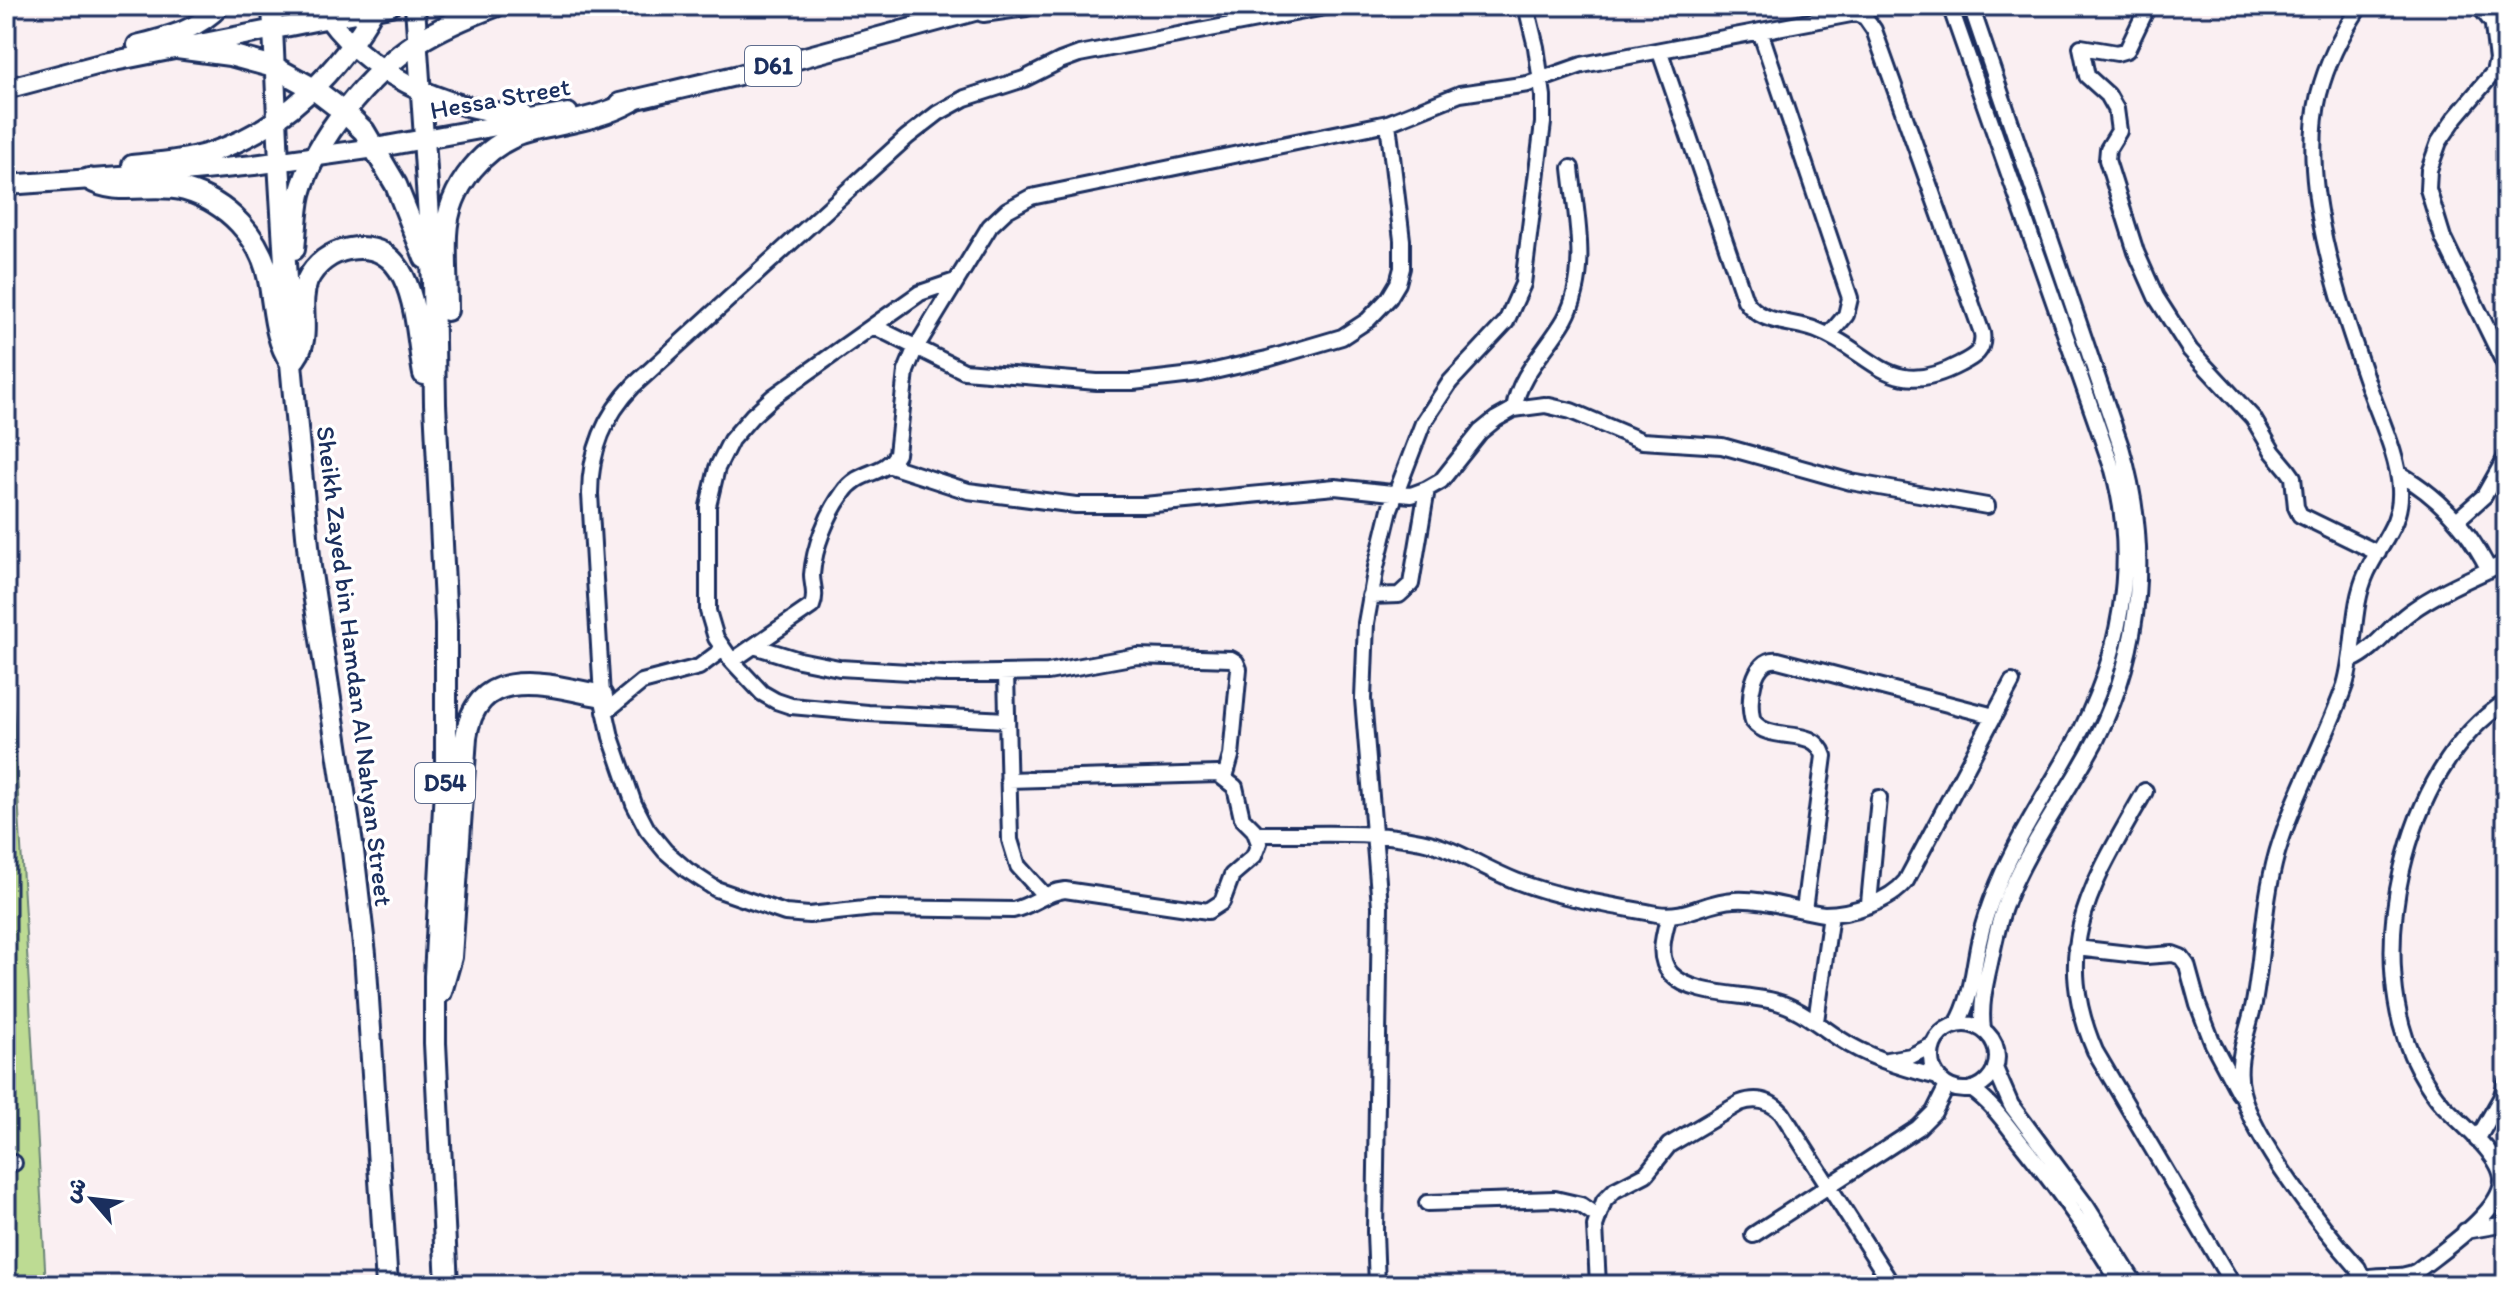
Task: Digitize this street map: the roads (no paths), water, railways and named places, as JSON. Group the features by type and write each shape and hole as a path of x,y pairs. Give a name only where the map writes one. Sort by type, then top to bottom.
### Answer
{"highway":[{"path":"288,305 300,196 316,157 344,112 383,69 417,43 452,23 495,6"},
{"path":"177,48 230,55 274,67 314,89 344,112 364,131 400,193 433,281"},
{"path":"435,404 444,382 445,368 446,234 450,215 465,179 486,154 513,137 596,117 632,101"},
{"name":"Sheikh Zayed bin Hamdan Al Nahyan Street","path":"424,138 444,550 447,697 435,1002 448,1279"},
{"name":"Sheikh Zayed bin Hamdan Al Nahyan Street","path":"279,162 291,363 310,567 353,851 365,954 387,1285"},
{"path":"89,179 104,186 161,185 185,190 232,216 261,251 270,283 276,331 291,363 305,339 304,291 316,267 339,251 366,249 391,260 407,281 425,377 435,404"},
{"path":"435,1002 444,985 451,957 466,737 474,711 495,690 521,683 537,683 604,704"}],"main road":[{"path":"104,63 128,48 189,29 220,6"},
{"name":"Sheikh Zayed bin Hamdan Al Nahyan Street","path":"272,6 279,162"},
{"name":"Sheikh Zayed bin Hamdan Al Nahyan Street","path":"415,6 424,138"},
{"name":"Hessa Street","path":"6,185 205,171 375,148 632,101 993,6"},
{"path":"972,12 1026,6"},
{"path":"6,89 104,63 272,29 324,12 380,7"},
{"path":"89,179 103,169 212,152 247,136 314,89 380,7"},
{"path":"324,12 352,43 383,69 419,89 462,106 503,114 551,116"}],"street":[{"path":"1008,780 1210,773 1225,777 1237,791 1244,822 1257,834 1259,843 1256,852 1236,869 1222,902 1212,910 1072,890 1044,895 1027,906 1013,910 874,908 809,915 773,910 733,897 687,870 665,851 647,829 629,791 604,704 591,472 604,425 634,385 907,137 951,105 1024,79 1079,54 1330,6"},
{"path":"1377,1285 1375,1232 1380,906 1363,699 1363,649 1370,596 1395,495 1411,451 1431,409 1458,372 1497,333 1519,297 1526,271 1542,150 1543,96 1534,33 1526,6"},
{"path":"1950,6 2113,470 2124,519 2126,559 2120,618 2104,677 2082,730 1999,881 1984,921 1968,999 1957,1024"},
{"path":"1971,6 2121,447 2133,493 2139,563 2134,629 2123,673 2090,751 2010,893 1998,927 1984,991 1983,1029"},
{"path":"2148,6 2127,50 2117,53 2081,47 2087,76 2108,95 2116,109 2119,131 2108,149 2107,160 2147,278 2190,350 2253,418 2288,470 2295,486 2296,507 2300,515 2378,553"},
{"path":"2244,1101 2239,1062 2253,1005 2273,870 2281,839 2340,699 2352,660 2361,589 2389,537 2397,517 2400,495 2398,473 2340,299 2322,228 2315,161 2314,126 2319,93 2340,38 2360,6"},
{"path":"2479,6 2506,40"},
{"path":"604,704 642,682 699,667 754,646 812,606 815,595 812,581 814,565 832,510 854,479 888,465 898,449 906,371 915,349 981,238 998,217 1031,197 1388,123 1460,94 1516,87 1582,65 1851,13 1865,17 1872,25 1983,337 1980,350 1944,373 1911,378 1878,368 1829,335 1764,318 1753,311 1745,300 1660,52"},
{"path":"2493,26 2496,66 2491,77 2439,142 2429,170 2428,189 2448,248 2506,367"},
{"path":"1760,31 1850,298 1846,315 1829,335"},
{"path":"2496,55 2506,72"},
{"path":"873,326 950,366 973,373 1097,382 1133,382 1234,367 1342,337 1368,320 1389,298 1402,268 1402,240 1388,123"},
{"path":"1514,409 1522,383 1565,318 1574,292 1580,251 1571,168"},
{"path":"955,281 920,293 873,326 762,406 731,440 720,461 708,506 707,597 711,624 727,655 762,693 791,706 914,717 1007,720"},
{"path":"888,465 968,491 1076,505 1144,505 1335,487 1411,495 1427,489 1446,475 1480,432 1496,419 1514,409 1534,405 1555,406 1642,441 1722,446 1851,482 1987,506"},
{"path":"2457,520 2484,496 2506,457"},
{"path":"2398,473 2424,489 2457,520 2489,570"},
{"path":"1370,596 1399,595 1411,584 1427,489"},
{"path":"2352,660 2366,653 2419,606 2506,562"},
{"path":"754,646 839,668 902,673 1006,673 1067,669 1137,656 1234,660 1239,669 1231,763 1225,777"},
{"path":"1804,910 1824,756 1814,741 1767,732 1756,726 1750,709 1756,672 1761,664 1769,659 1778,660 1994,716"},
{"path":"1006,673 1009,833 1014,857 1023,874 1044,895"},
{"path":"1257,834 1397,837 1447,848 1514,880 1548,892 1669,915 1685,914 1717,902 1735,900 1831,914 1895,892 1906,881 2012,682"},
{"path":"2076,948 2181,957 2187,965 2213,1044 2264,1139 2299,1193 2358,1268 2362,1282 2376,1275 2398,1277 2411,1274 2490,1208 2502,1185 2498,1164 2435,1095 2411,1054 2395,1000 2393,939 2405,864 2432,789 2465,736 2506,702"},
{"path":"2145,791 2091,890 2081,919 2076,948 2080,1010 2095,1051 2233,1285"},
{"path":"1869,903 1879,798"},
{"path":"1816,1021 1831,914"},
{"path":"1669,915 1662,950 1665,964 1673,976 1704,989 1775,1001 1816,1021 1853,1046 1961,1090 1971,1089 1987,1080 1995,1068"},
{"path":"2506,938 2506,991"},
{"path":"1887,1060 1911,1056 1933,1045 1944,1030 1957,1024 1971,1024 1983,1029 1996,1047 1995,1068 2011,1105 2087,1207 2136,1285"},
{"path":"1753,1235 1927,1121 1940,1102 1942,1081 1931,1062 1933,1045"},
{"path":"2477,1140 2506,1083"},
{"path":"1971,1089 1991,1106 2030,1154 2083,1226 2121,1285"},
{"path":"1598,1285 1595,1226 1609,1195 1646,1174 1669,1145 1740,1103 1753,1099 1772,1104 1782,1113 1892,1285"},
{"path":"1427,1203 1555,1199 1581,1205 1597,1216"},
{"path":"2465,1231 2506,1224"}]}
